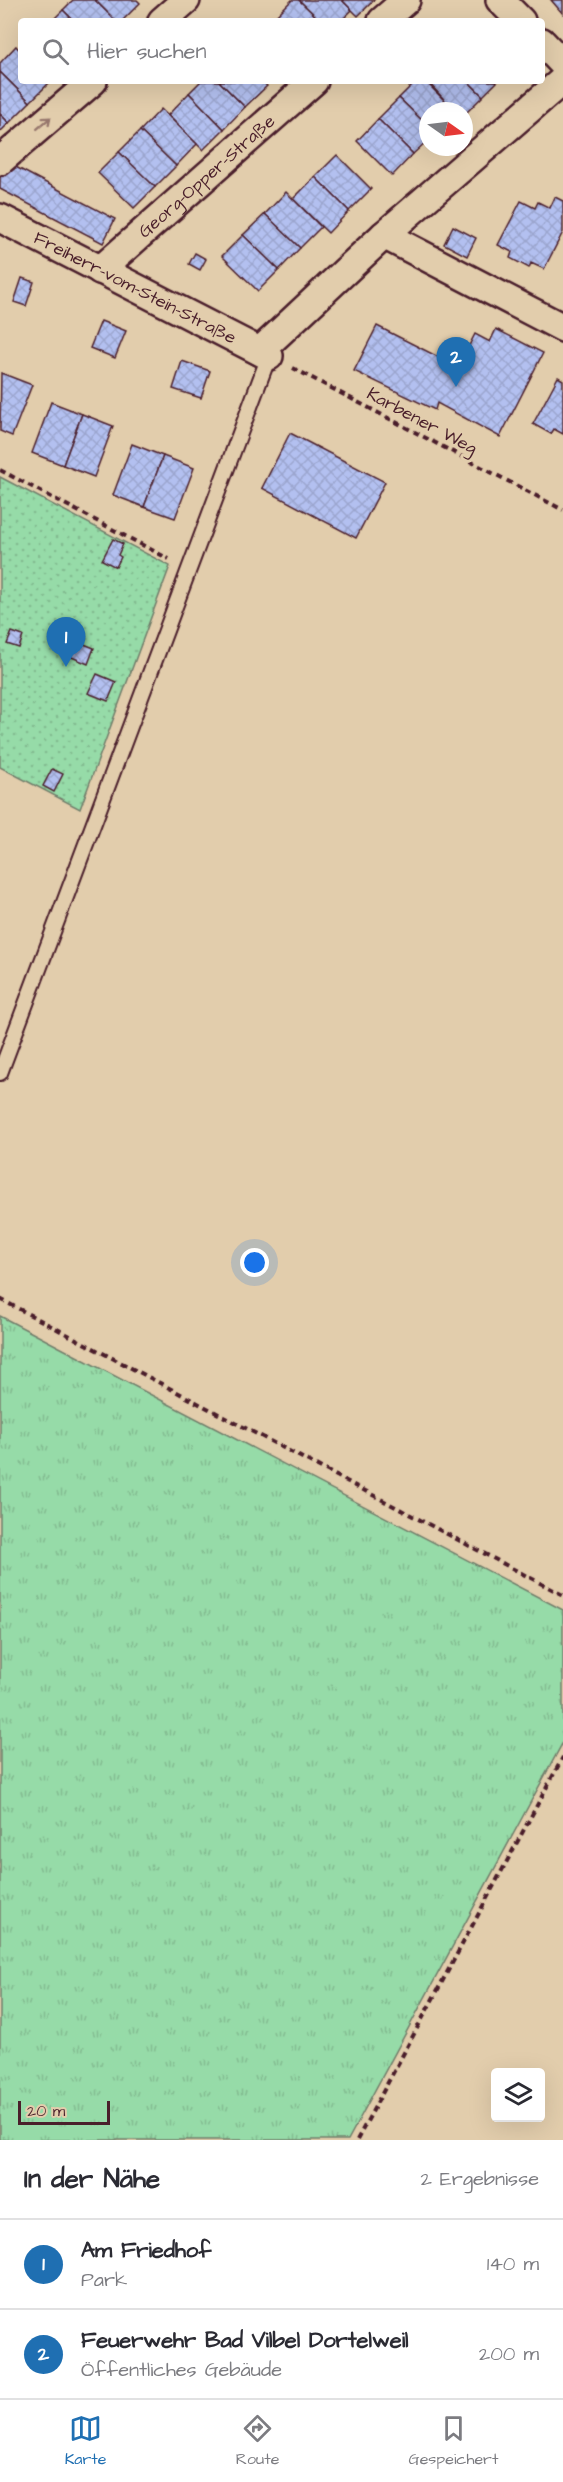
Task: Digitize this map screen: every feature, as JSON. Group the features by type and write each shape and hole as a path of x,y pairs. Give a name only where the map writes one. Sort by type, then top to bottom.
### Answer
{"street":[{"path":"165,18 186,0"},
{"path":"385,18 406,0"},
{"path":"500,0 518,18"},
{"path":"545,45 563,64"},
{"path":"264,353 384,235 563,80"},
{"path":"0,161 90,84"},
{"name":"Georg-Opper-Straße","path":"100,270 311,84"},
{"name":"Freiherr-vom-Stein-Straße","path":"0,218 264,353"},
{"path":"384,235 563,328"}],"lane":[{"path":"0,1073 189,569 264,353"}],"path":[{"name":"Karbener Weg","path":"264,353 563,510"},
{"path":"0,470 189,569"},
{"path":"0,1299 563,1595"},
{"path":"357,2140 563,1758"}],"green space":[{"path":"0,477 170,566 80,809 0,767"},
{"path":"0,1316 563,1610 563,1742 348,2140 0,2140"}],"building":[{"path":"73,0 95,0 113,18 71,18 63,10"},
{"path":"95,0 137,0 140,3 125,18 113,18"},
{"path":"292,0 299,0 318,18 274,18"},
{"path":"299,0 342,0 352,10 344,18 318,18"},
{"path":"342,0 374,0 358,16"},
{"path":"551,0 563,0 563,14"},
{"path":"63,10 71,18 55,18"},
{"path":"16,46 18,48 18,84 48,84 30,102 0,72 0,63"},
{"path":"0,72 30,102 9,123 0,114"},
{"path":"198,84 222,84 245,107 224,129 189,93"},
{"path":"222,84 265,84 267,86 245,107"},
{"path":"413,84 428,84 446,102 419,102 419,117 399,98"},
{"path":"430,84 471,84 483,96 473,106 473,102 447,102"},
{"path":"471,84 495,84 483,96"},
{"path":"189,93 224,129 203,150 168,115"},
{"path":"399,98 419,117 419,148 413,154 378,119"},
{"path":"161,109 197,144 176,166 140,131"},
{"path":"0,114 9,123 0,132"},
{"path":"378,119 413,154 392,176 357,141"},
{"path":"140,131 176,166 155,187 119,152"},
{"path":"119,152 155,187 134,208 98,173"},
{"path":"337,155 371,189 349,211 315,177"},
{"path":"8,163 115,219 103,243 0,189 0,178"},
{"path":"315,177 349,211 328,233 293,199"},
{"path":"286,192 321,227 300,248 265,214"},
{"path":"555,197 563,201 563,232 544,269 531,263 529,268 510,258 512,252 498,245 521,201 535,208 538,202 550,208"},
{"path":"265,214 300,248 279,270 243,235"},
{"path":"453,226 476,238 467,256 444,244"},
{"path":"243,235 279,270 258,291 222,256"},
{"path":"195,253 206,259 200,270 189,264"},
{"path":"22,278 34,282 26,306 14,302"},
{"path":"101,321 126,331 115,358 90,348"},
{"path":"377,326 458,367 475,334 490,342 496,329 543,353 500,437 437,403 435,410 354,371"},
{"path":"182,361 210,371 201,398 173,389"},
{"path":"1,373 32,385 12,436 0,431"},
{"path":"558,377 563,380 563,434 554,429 551,434 533,424"},
{"path":"51,402 82,414 63,465 32,453"},
{"path":"82,414 113,426 94,477 63,465"},
{"path":"290,433 385,482 356,538 262,488"},
{"path":"132,444 163,456 144,507 113,495"},
{"path":"163,456 194,468 175,518 144,507"},
{"path":"113,539 123,544 118,555 121,557 116,567 102,560"},
{"path":"12,632 23,636 19,648 7,644"},
{"path":"74,640 94,648 88,664 67,655"},
{"path":"97,674 116,682 108,701 88,693"},
{"path":"52,769 63,774 54,792 43,786"}],"place":[{"name":"Feuerwehr Bad Vilbel Dortelweil","path":"456,387"},
{"name":"Am Friedhof","path":"66,667"}]}
